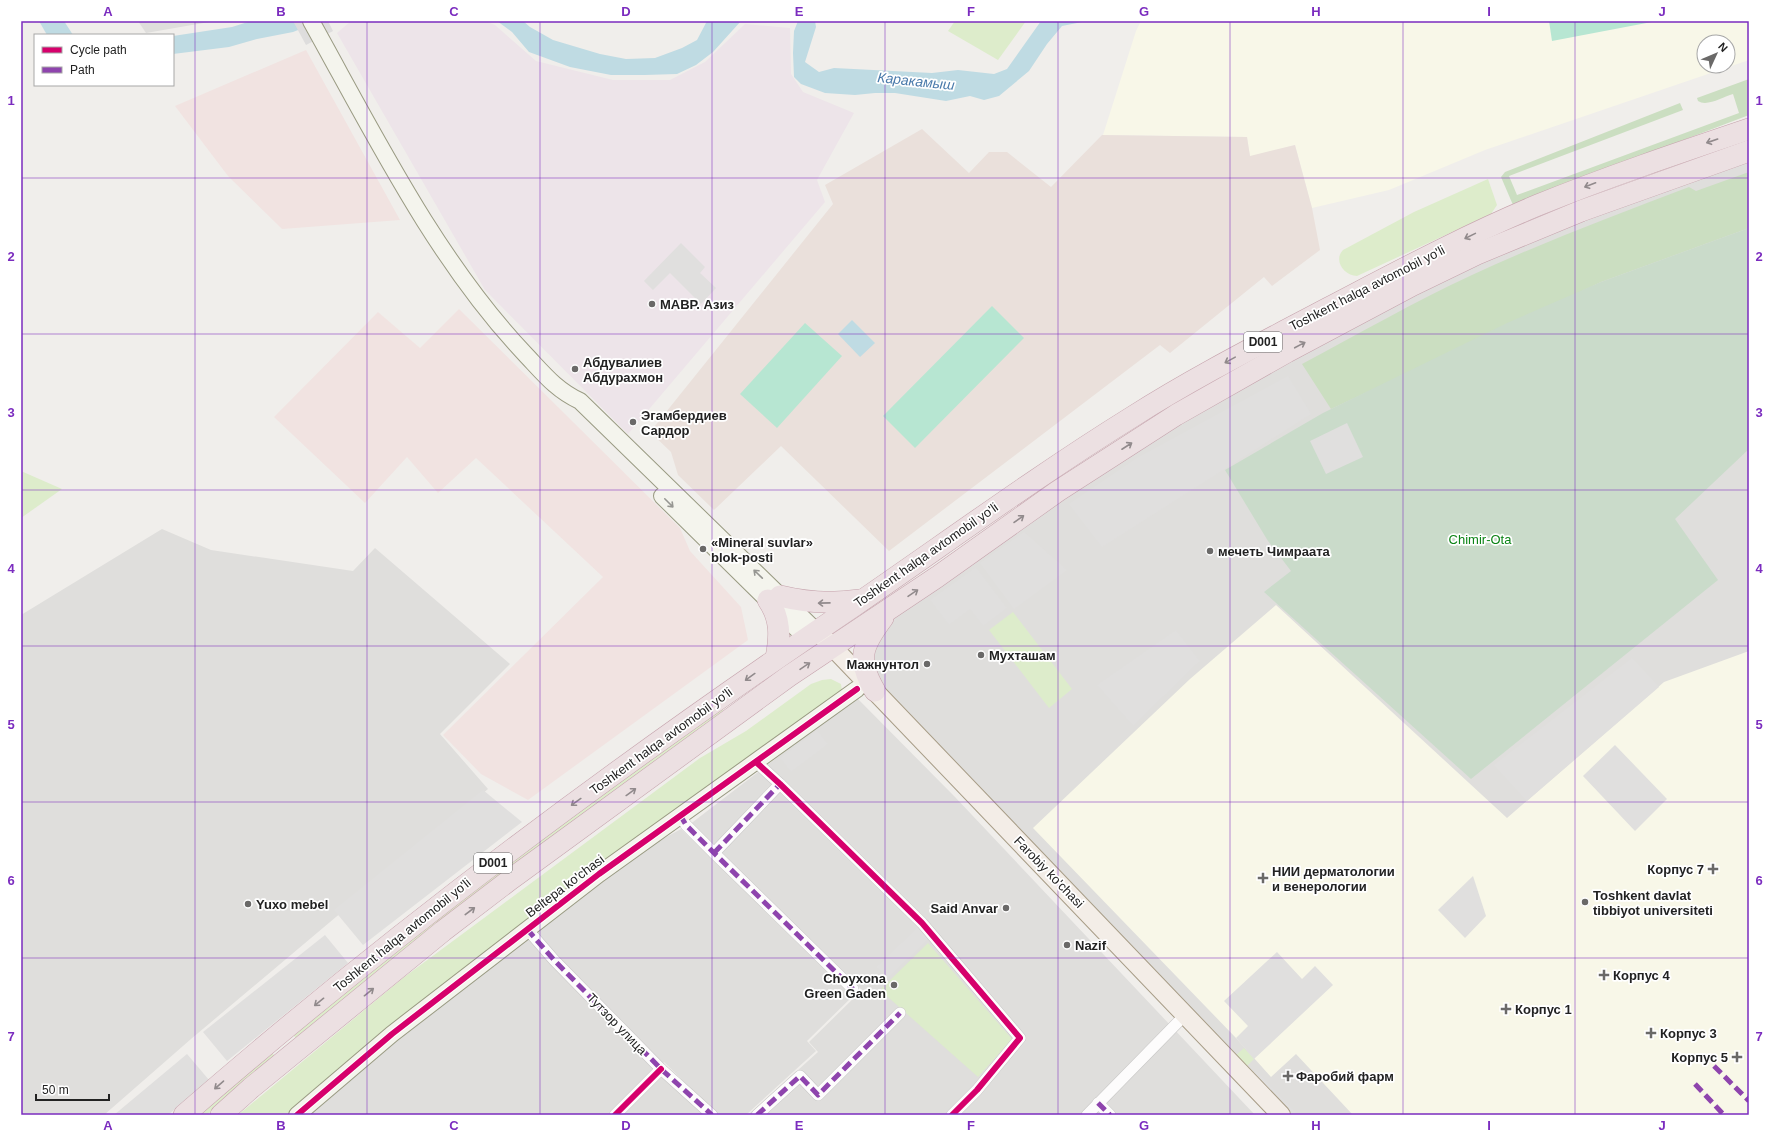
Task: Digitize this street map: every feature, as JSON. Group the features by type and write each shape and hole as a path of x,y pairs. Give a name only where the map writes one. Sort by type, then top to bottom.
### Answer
{"highway":[{"name":"Toshkent halqa avtomobil yo'li","path":"184,1115 272,1040 392,942 484,870 776,658 1044,473 1168,395 1249,350 1406,267 1535,207 1640,166 1749,129"},
{"name":"Toshkent halqa avtomobil yo'li","path":"220,1115 287,1058 443,931 511,879 789,676 891,608 1096,466 1212,393 1413,285 1477,254 1542,226 1620,196 1749,151"},
{"path":"1535,207 1542,226"},
{"path":"776,658 779,639 779,625 774,598 819,603 863,599"},
{"path":"866,690 863,666 864,653 872,633 891,608"},
{"path":"272,1040 280,1040 286,1043 288,1051 287,1058"}],"main road":[{"path":"311,21 421,215 468,285 513,341 552,383 565,394 580,401 811,634"},
{"name":"Farobiy ko'chasi","path":"811,634 1181,1018 1281,1115"},
{"name":"Beltepa ko'chasi","path":"297,1115 392,1034 527,929 680,815 756,762 866,690"},
{"name":"Farobiy ko'chasi","path":"1181,1018 1264,1115"}],"street":[{"path":"756,762 922,923 1020,1038 977,1090 952,1115"},
{"path":"714,853 780,784"},
{"path":"680,815 686,825 853,989"},
{"name":"Тутзор улица","path":"527,929 554,960 661,1069 712,1115"},
{"path":"757,1115 800,1076 818,1095 900,1013"},
{"path":"1087,1115 1181,1018"},
{"path":"615,1115 661,1069"},
{"path":"1098,1103 1110,1115"}],"shaded area":[{"path":"138,21 215,21 146,33"},
{"path":"351,21 485,21 495,25 536,61 613,80 670,80 705,62 745,24 790,28 791,74 803,92 854,113 817,180 825,202 628,434 485,290 337,33"},
{"path":"1141,21 1749,21 1749,60 1736,64 1736,34 1696,34 1696,74 1708,74 1485,150 1389,190 1312,208 1295,145 1250,157 1247,137 1103,135 1136,31"},
{"path":"306,50 400,220 282,229 228,176 175,106"},
{"path":"922,129 969,173 989,152 1007,152 1051,187 1102,135 1247,137 1250,156 1295,145 1312,208 1320,250 1272,286 1264,277 1170,353 1160,345 889,551 781,446 714,510 678,475 671,452 650,432 833,204 825,185"},
{"path":"1749,151 1749,1115 1285,1115 897,710 868,669 875,638 911,594 1016,522 1413,285"},
{"path":"681,243 705,267 700,273 716,288 701,304 670,273 653,290 644,281"},
{"path":"459,309 680,528 690,551 741,607 748,640 528,800 481,774 443,735 603,577 476,458 438,493 407,457 365,503 274,417 378,312 420,348"},
{"path":"1288,376 1311,414 1102,547 1069,504 1137,458"},
{"path":"1347,423 1363,457 1326,474 1310,441"},
{"path":"162,529 211,550 353,571 375,548 510,664 440,734 488,789 191,1039 104,1115 21,1115 21,615"},
{"path":"1024,532 1067,570 1014,609 980,563"},
{"path":"976,567 1007,608 983,626 970,609 949,625 930,600"},
{"path":"1276,605 1507,818 1664,682 1749,651 1749,1115 1353,1115 1296,1054 1271,1077 1236,1038 1033,828 1190,679"},
{"path":"1176,630 1200,661 1133,726 1097,685"},
{"path":"1632,658 1659,687 1527,801 1494,765"},
{"path":"856,697 955,797 1255,1115 748,1115 818,1052 809,1042 862,990 689,825"},
{"path":"817,730 828,744 791,772 780,758"},
{"path":"1615,745 1667,799 1635,831 1583,776"},
{"path":"483,790 522,822 363,945 334,910"},
{"path":"681,829 854,995 807,1041 816,1051 746,1115 718,1115 664,1062 612,1115 307,1115 414,1025 630,857"},
{"path":"1473,876 1486,916 1465,938 1438,910"},
{"path":"922,923 933,935 888,978 876,967"},
{"path":"325,935 348,963 227,1061 203,1032"},
{"path":"1277,952 1302,979 1315,966 1333,985 1254,1059 1236,1038 1248,1026 1224,1001"},
{"path":"187,1054 209,1080 168,1115 114,1115"},
{"path":"665,1066 716,1115 617,1115"},
{"path":"1256,1071 1298,1115 1286,1115 1250,1077"}],"green space":[{"path":"955,21 1026,21 998,60 948,31"},
{"path":"1549,21 1657,21 1552,41"},
{"path":"1749,79 1749,115 1513,205 1501,177 1505,172 1680,103 1683,110 1509,176 1517,195 1739,113 1733,94 1706,103 1698,101 1697,98"},
{"path":"1749,172 1749,228 1601,282 1331,409 1302,364 1429,296 1526,251 1689,187 1696,191"},
{"path":"1488,179 1497,205 1491,214 1357,276 1348,273 1341,267 1339,258 1343,250 1414,212"},
{"name":"Chimir-Ota","path":"1749,228 1749,449 1675,519 1718,580 1471,779 1264,592 1291,571 1268,541 1225,470 1323,413 1507,323 1601,282"},
{"path":"992,306 1024,338 915,448 883,416"},
{"path":"805,323 842,356 777,428 740,394"},
{"path":"21,471 62,489 21,518"},
{"path":"1013,612 1072,689 1049,708 989,630"},
{"path":"831,679 841,684 842,691 422,1003 287,1115 238,1115 403,978 700,758 746,731 811,684 822,680"},
{"path":"722,708 723,711 507,872 296,1038 292,1034 502,867"},
{"name":"Choyxona Green Gaden","path":"928,943 1012,1039 978,1077 880,990"},
{"path":"1244,1048 1254,1059 1246,1067 1235,1056"},
{"path":"271,1052 275,1056 207,1115 197,1115"}],"water":[{"path":"39,21 64,21 72,34 46,34"},
{"path":"251,21 321,21 293,32 257,39 229,47 174,54 174,36 232,27"},
{"path":"497,21 523,21 530,27 553,40 600,54 626,59 655,58 682,48 697,40 707,21 741,21 713,52 696,65 677,74 611,75 570,67 529,52 512,32"},
{"name":"Каракамыш","path":"798,21 815,21 816,27 805,62 819,72 834,68 932,73 958,70 994,74 1007,69 1041,21 1087,21 1062,26 1047,44 1029,71 999,96 984,100 970,96 946,101 895,93 855,95 825,93 801,84 794,77 794,31"},
{"path":"852,320 875,343 860,357 838,334"}],"pier":[{"path":"293,21 328,21 333,31 306,45"}],"marked path":[{"path":"714,853 780,784"},
{"path":"680,815 686,825 853,989"},
{"path":"527,929 554,960 661,1069 712,1115"},
{"path":"757,1115 800,1076 818,1095 900,1013"},
{"path":"1714,1066 1749,1101"},
{"path":"1695,1084 1724,1115"},
{"path":"1098,1103 1110,1115"}],"cycle path":[{"path":"297,1115 392,1034 599,874 857,689"},
{"path":"756,762 922,923 1020,1038 977,1090 952,1115"},
{"path":"615,1115 661,1069"}],"place":[{"name":"МАВР. Азиз","path":"652,304"},
{"name":"Абдувалиев Абдурахмон","path":"575,369"},
{"name":"Эгамбердиев Сардор","path":"633,422"},
{"name":"«Mineral suvlar» blok-posti","path":"703,549"},
{"name":"мечеть Чимраата","path":"1210,551"},
{"name":"Мухташам","path":"981,655"},
{"name":"Мажнунтол","path":"927,664"},
{"name":"Корпус 7","path":"1713,869"},
{"name":"НИИ дерматологии и венерологии","path":"1263,878"},
{"name":"Toshkent davlat tibbiyot universiteti","path":"1585,902"},
{"name":"Yuxo mebel","path":"248,904"},
{"name":"Said Anvar","path":"1006,908"},
{"name":"Nazif","path":"1067,945"},
{"name":"Корпус 4","path":"1604,975"},
{"name":"Choyxona Green Gaden","path":"894,985"},
{"name":"Корпус 1","path":"1506,1009"},
{"name":"Корпус 3","path":"1651,1033"},
{"name":"Корпус 5","path":"1737,1057"},
{"name":"Фаробий фарм","path":"1288,1076"}]}
